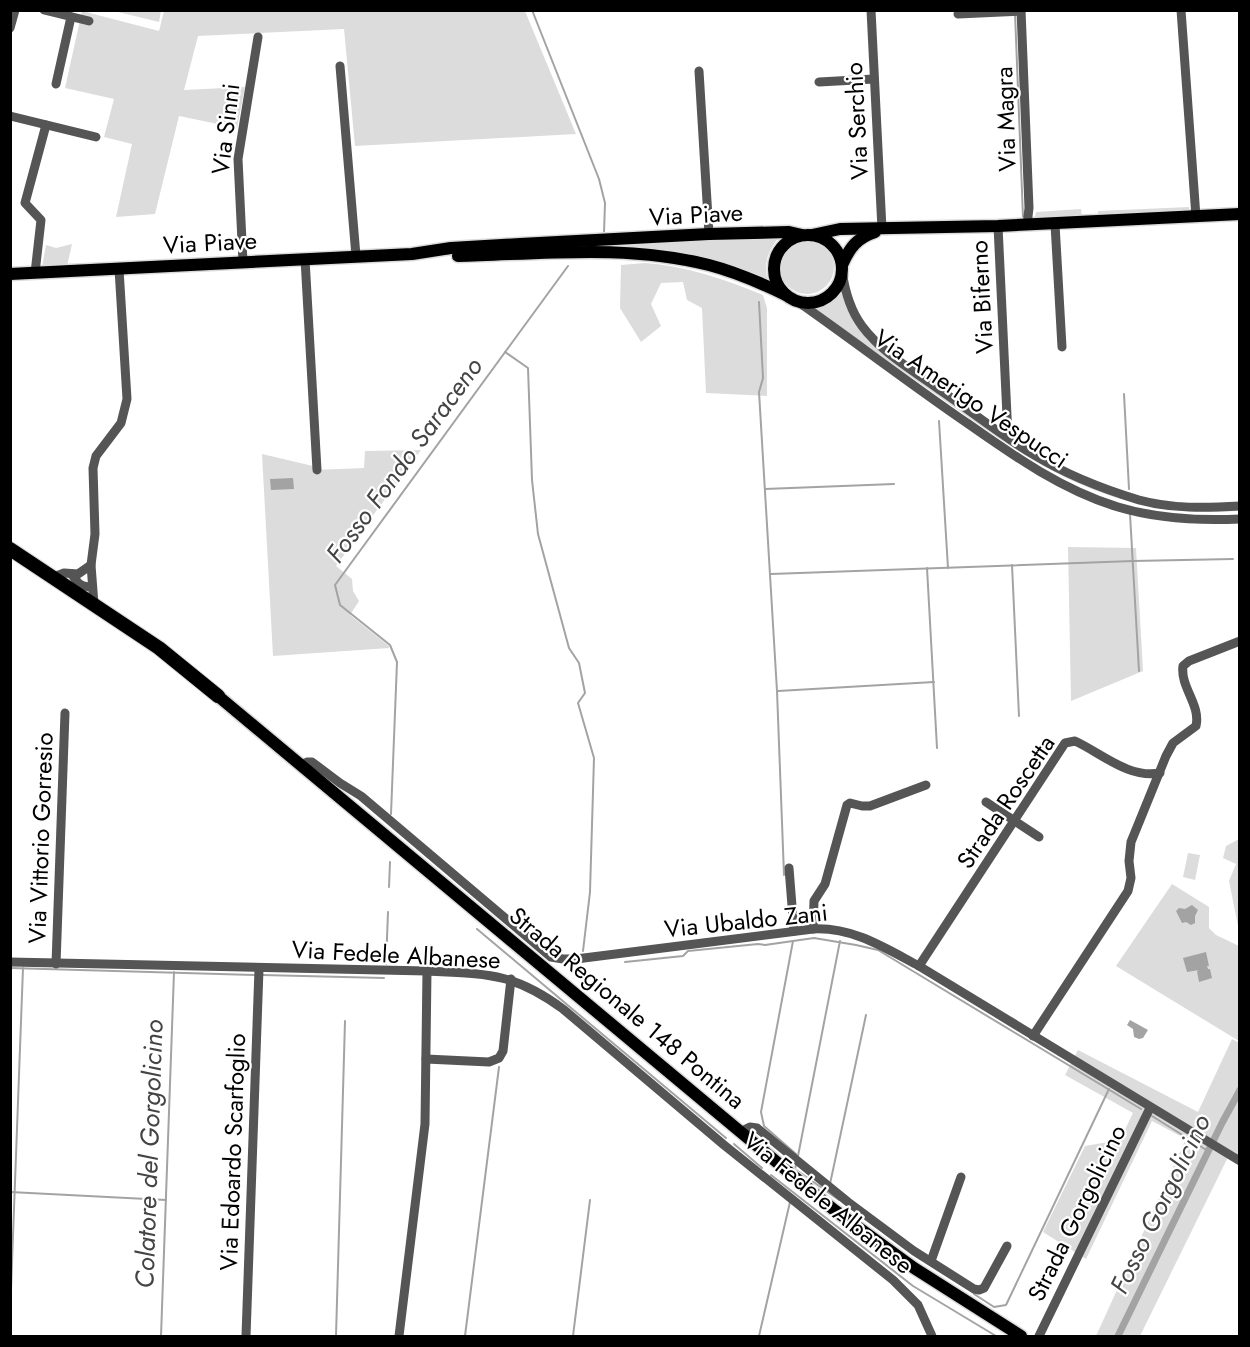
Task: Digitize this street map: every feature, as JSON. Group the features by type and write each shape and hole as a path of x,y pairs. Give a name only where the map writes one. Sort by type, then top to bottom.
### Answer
{"highway":[{"name":"Strada Regionale 148 Pontina","path":"10,549 159,648 218,696"},
{"name":"Strada Regionale 148 Pontina","path":"10,560 156,653 218,696"}],"main road":[{"name":"Via Piave","path":"10,274 412,254 463,248 709,234 789,232 807,235 840,229 882,230 1054,224 1239,214"},
{"name":"Via Piave","path":"842,268 852,245 858,239 882,230"},
{"path":"807,235 829,241 835,248 842,268 840,282 835,291 817,302 791,298 779,287 774,266 783,246 792,239 807,235"},
{"name":"Via Piave","path":"412,254 452,256 583,251 676,258 753,280 791,298"},
{"name":"Strada Regionale 148 Pontina","path":"218,696 833,1209 896,1255 1021,1336"}],"street":[{"path":"10,28 15,10"},
{"path":"44,10 89,21"},
{"name":"Via Serchio","path":"871,10 882,230"},
{"path":"1181,10 1196,217"},
{"path":"958,14 1021,11"},
{"name":"Via Magra","path":"1021,11 1029,208 1027,225"},
{"path":"56,84 70,17"},
{"name":"Via Sinni","path":"243,262 238,159 258,37"},
{"path":"340,66 356,256"},
{"path":"699,71 709,234"},
{"path":"819,82 874,79"},
{"path":"10,116 96,137"},
{"path":"35,273 41,219 25,203 46,125"},
{"path":"1054,224 1062,347"},
{"name":"Via Biferno","path":"998,226 1008,437"},
{"path":"305,259 317,470"},
{"name":"Via Amerigo Vespucci","path":"842,268 851,308 872,338 894,357 1034,455 1071,475 1142,500 1197,508 1239,506"},
{"path":"94,604 91,565 95,534 93,465 96,456 120,426 127,399 119,269"},
{"name":"Via Amerigo Vespucci","path":"791,298 990,440 1059,483 1118,507 1172,518 1239,519"},
{"path":"54,577 64,573 78,574 91,565"},
{"path":"72,574 82,585 92,586"},
{"path":"1033,1036 1128,891 1131,878 1129,861 1131,842 1172,745 1191,732 1197,723 1197,714 1182,674 1183,666 1189,661 1239,641"},
{"name":"Via Vittorio Gorresio","path":"56,964 65,713"},
{"name":"Strada Roscetta","path":"919,966 1062,746 1069,741 1077,742 1138,773 1160,773"},
{"name":"Via Ubaldo Zani","path":"302,765 312,762 361,796 541,949 555,958 571,959 794,931 835,930 856,934 919,966 1239,1161"},
{"path":"813,930 814,901 825,884 847,805 850,803 870,806 926,785"},
{"path":"986,802 1039,837"},
{"path":"789,868 794,931"},
{"name":"Via Fedele Albanese","path":"10,962 427,971 485,974 511,979 532,989 563,1009 902,1287 922,1312 932,1336"},
{"name":"Via Edoardo Scarfoglio","path":"246,1336 259,969"},
{"path":"399,1336 424,1124 427,971"},
{"path":"426,1059 491,1062 499,1058 503,1051 511,979"},
{"name":"Strada Gorgolicino","path":"1040,1336 1150,1108"},
{"path":"740,1132 746,1128 755,1127 904,1244 974,1289 979,1290 986,1285 1007,1246"},
{"path":"931,1261 960,1177"}],"shaded area":[{"path":"82,11 159,31 164,11 525,11 576,134 355,146 344,29 198,36 184,90 245,87 237,128 179,116 155,214 116,217 132,144 104,137 114,99 65,88"},
{"path":"114,11 161,11 159,22"},
{"path":"1189,207 1189,212 1098,215 1098,211"},
{"path":"1081,209 1082,217 1034,220 1036,212"},
{"path":"781,235 766,262 768,282 677,252 600,245"},
{"path":"802,240 812,240 822,244 830,252 834,267 830,282 822,290 812,294 802,294 792,290 784,282 780,272 780,262 784,252 792,244"},
{"path":"72,244 67,266 42,267 46,245 56,248"},
{"path":"645,263 705,274 763,295 767,308 767,396 706,393 702,308 687,300 683,282 661,283 651,304 661,326 641,342 620,308 621,265"},
{"path":"841,291 854,323 869,342 1025,453 1116,495 1239,509 1239,511 1194,511 1153,506 1116,498 1048,469 981,426 815,308 830,302"},
{"path":"421,450 336,566 352,579 353,591 359,601 350,615 389,648 273,656 262,454 313,466 313,470 364,468 365,451"},
{"path":"293,478 294,489 271,490 270,479"},
{"path":"1068,547 1136,548 1143,671 1071,701"},
{"path":"1239,839 1239,931 1229,881 1236,864 1223,858 1226,846"},
{"path":"1188,853 1200,855 1195,880 1183,877"},
{"path":"1172,884 1209,907 1209,928 1216,935 1239,946 1239,1041 1116,966"},
{"path":"1192,905 1198,910 1195,923 1191,925 1186,922 1182,923 1176,911"},
{"path":"1206,952 1209,966 1207,966 1212,978 1199,982 1197,971 1199,970 1187,972 1183,958"},
{"path":"1130,1020 1148,1030 1143,1038 1134,1037 1133,1029 1127,1025"},
{"path":"1232,1039 1239,1043 1239,1156 1231,1151 1140,1336 1096,1336 1186,1139 1152,1121 1086,1259 1043,1232 1085,1146 1120,1140 1133,1113 1065,1075 1078,1050 1198,1112"}],"waterway":[{"name":"Fosso Fondo Saraceno","path":"532,10 599,179 605,203 604,233"},
{"path":"1015,13 1023,217"},
{"name":"Fosso Fondo Saraceno","path":"391,814 397,662 390,645 340,605 335,585 568,266"},
{"path":"759,302 763,378 759,392 777,691 784,875"},
{"path":"505,352 528,368 532,480 538,534 569,648 579,663 585,693 578,703 594,758 590,892 583,951"},
{"path":"1124,394 1129,489"},
{"path":"939,421 948,568"},
{"path":"765,489 894,484"},
{"path":"1130,514 1139,671"},
{"path":"771,574 1233,559"},
{"path":"1012,565 1019,716"},
{"path":"927,568 937,748"},
{"path":"778,691 934,682"},
{"name":"Fosso Fondo Saraceno","path":"389,887 390,862"},
{"name":"Fosso Fondo Saraceno","path":"386,964 388,912"},
{"path":"477,929 726,1138"},
{"path":"625,962 683,956 688,951 765,945 814,938 878,950 1141,1109"},
{"path":"793,941 761,1112 764,1126 796,1154"},
{"path":"798,1156 840,941"},
{"path":"10,968 254,975"},
{"path":"10,1316 23,968"},
{"name":"Colatore del Gorgolicino","path":"161,1336 174,972"},
{"path":"262,975 384,978"},
{"path":"830,1184 866,1015"},
{"path":"336,1336 345,1021"},
{"path":"465,1336 499,1067"},
{"path":"974,1294 994,1307 1006,1305 1109,1089"},
{"name":"Fosso Gorgolicino","path":"1118,1336 1240,1090"},
{"path":"1152,1116 1208,1151"},
{"path":"734,1144 762,1168"},
{"path":"796,1165 795,1169 839,1200"},
{"path":"771,1175 913,1286 996,1336"},
{"path":"10,1192 166,1200"},
{"path":"573,1336 590,1200"},
{"path":"759,1336 790,1202"}]}
